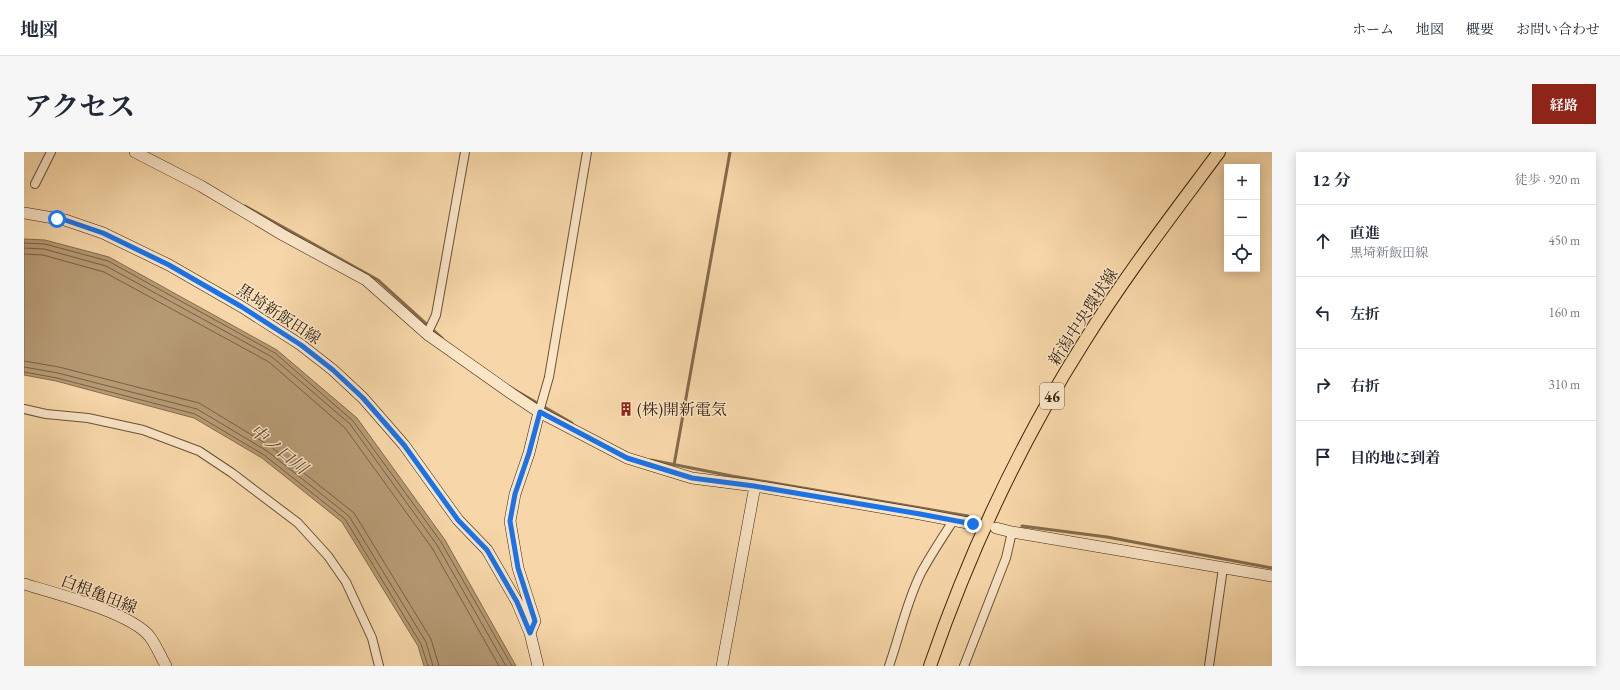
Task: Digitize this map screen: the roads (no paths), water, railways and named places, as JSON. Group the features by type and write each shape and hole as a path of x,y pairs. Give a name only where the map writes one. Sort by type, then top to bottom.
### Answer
{"main road":[{"name":"新潟中央環状線","path":"930,666 979,540 1008,477 1057,388 1083,342 1111,300 1219,152"}],"street":[{"path":"35,184 51,152"},
{"path":"135,152 201,186 366,280 427,334 540,412 627,458 692,478 754,486 973,524"},
{"path":"427,334 436,315 465,152"},
{"path":"530,633 535,621 518,568 510,521 515,494 529,453 549,377 587,152"},
{"name":"黒埼新飯田線","path":"24,212 65,220 103,233 169,265 242,307 301,345 333,370 363,398 404,445 458,520 487,550 517,602 530,633 538,666"},
{"path":"24,409 46,414 88,418 143,430 199,451 232,473 298,523 328,556 346,582 372,638 379,666"},
{"path":"722,666 754,486"},
{"path":"889,666 903,619 922,573 953,521"},
{"path":"996,528 1272,576"},
{"path":"964,666 1006,558 1012,532"},
{"path":"1209,666 1223,568"},
{"name":"白根亀田線","path":"24,584 85,603 139,626 150,636 166,666"}],"water":[{"name":"中ノ口川","path":"24,239 45,240 109,257 277,350 357,418 445,540 516,666 424,666 418,646 342,522 262,458 194,418 56,381 24,375"}],"waterway":[{"path":"674,465 730,152"},
{"path":"245,206 378,280 442,338"},
{"path":"513,389 572,423"},
{"path":"651,460 732,476 968,516"},
{"path":"1022,526 1107,537 1272,568"}],"place":[{"name":"(株)開新電気","path":"626,409"}]}
